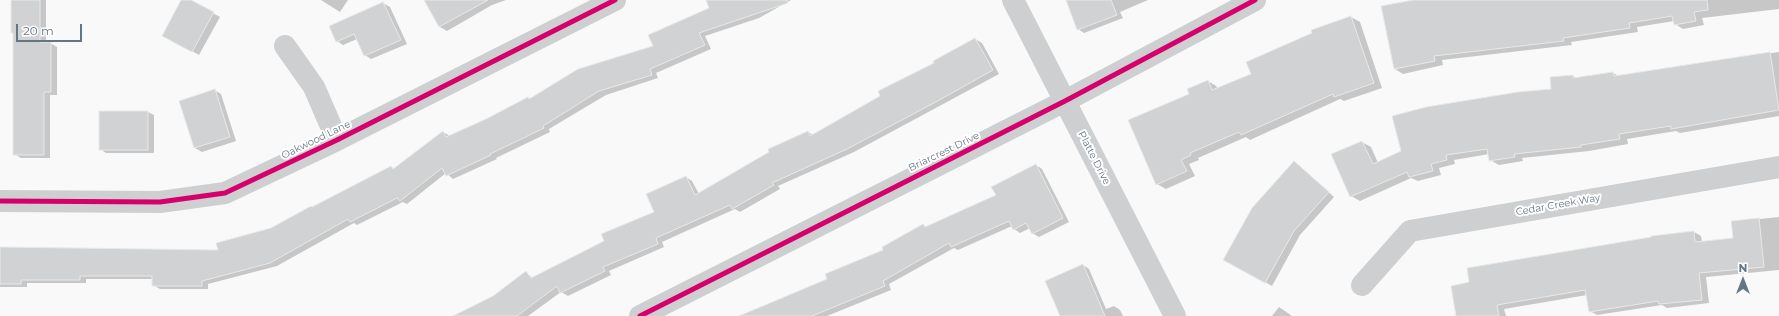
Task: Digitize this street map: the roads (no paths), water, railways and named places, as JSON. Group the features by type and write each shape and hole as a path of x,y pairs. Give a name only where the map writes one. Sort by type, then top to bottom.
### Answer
{"street":[{"name":"Oakwood Lane","path":"0,201 160,202 224,193 337,140 616,0"},
{"name":"Platte Drive","path":"1013,0 1175,316"},
{"name":"Briarcrest Drive","path":"640,316 1065,101 1255,0"},
{"path":"285,46 314,87 337,140"},
{"name":"Cedar Creek Way","path":"1362,285 1410,230 1779,167"}]}
